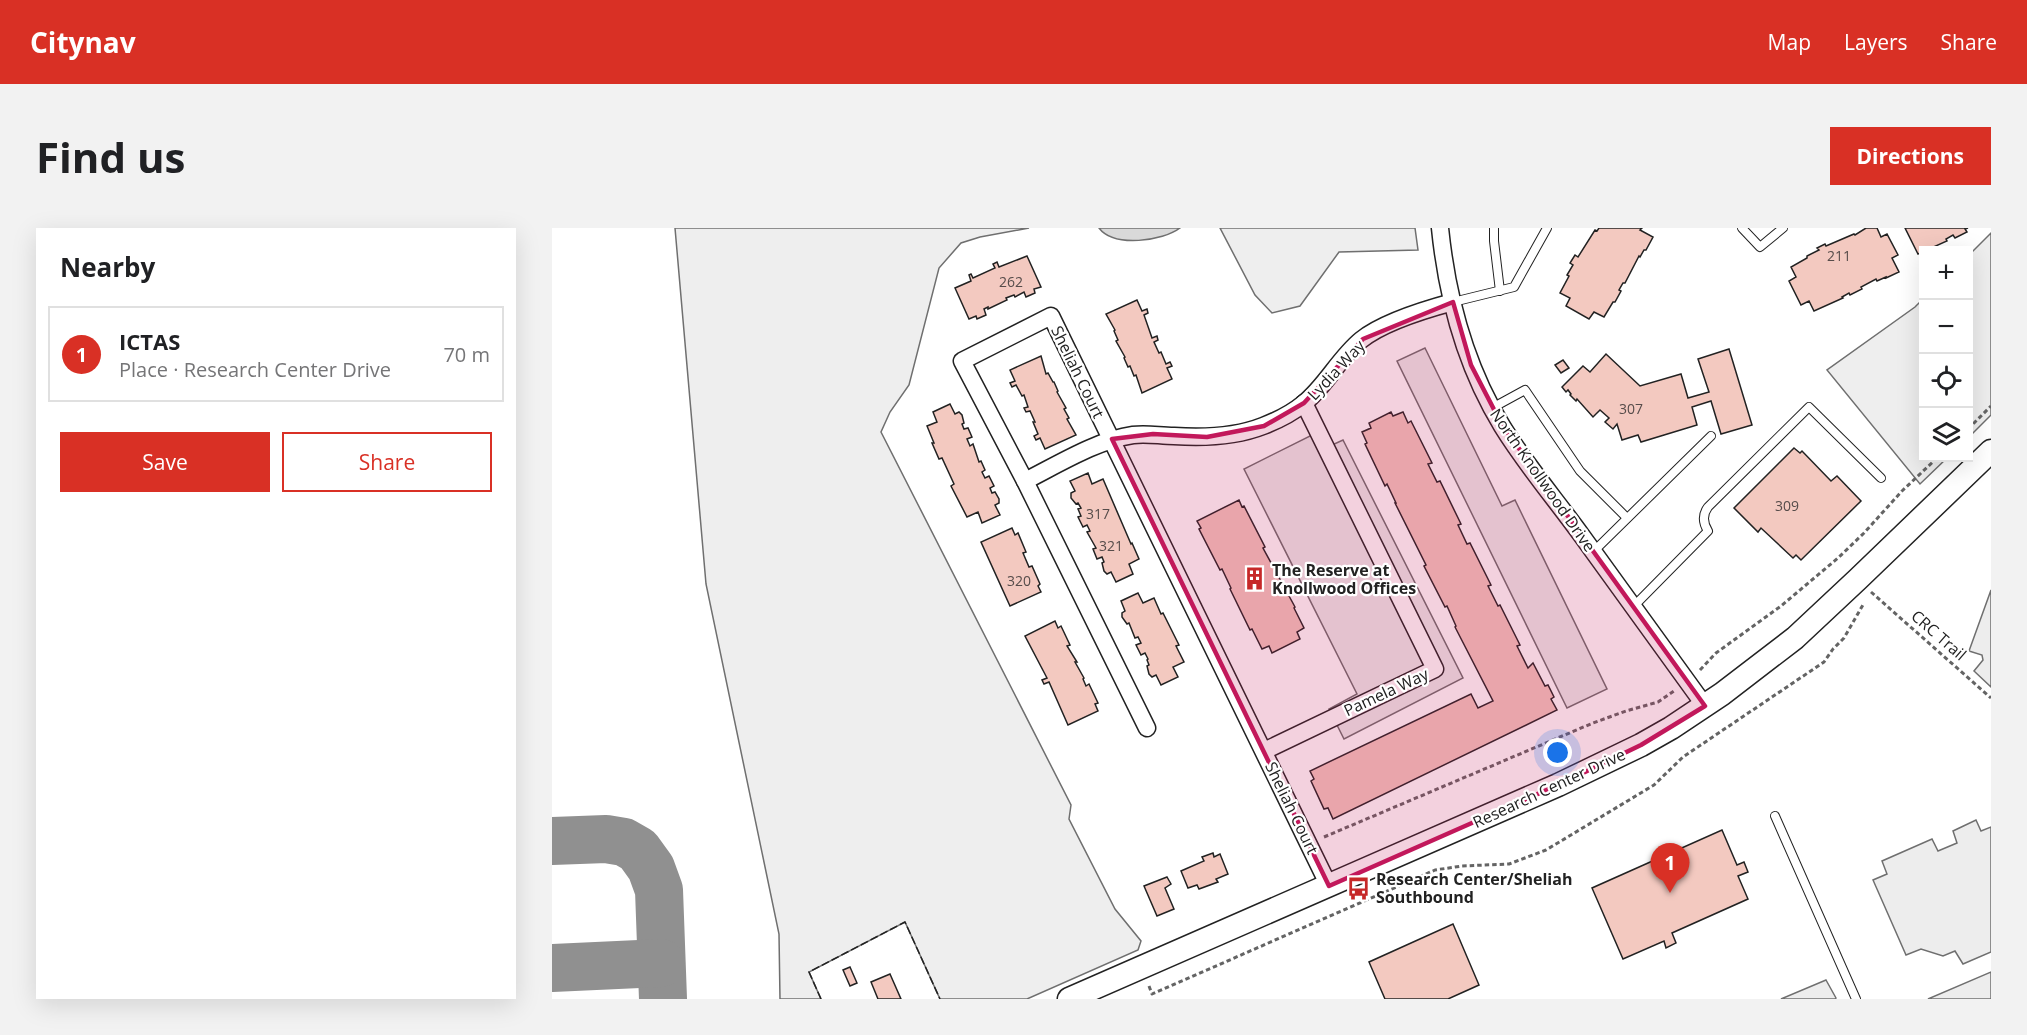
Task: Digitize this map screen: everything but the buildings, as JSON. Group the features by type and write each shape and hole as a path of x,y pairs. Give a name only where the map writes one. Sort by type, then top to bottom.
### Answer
{"main road":[{"name":"Research Center Drive","path":"1069,999 1329,886 1641,745 1705,706 1774,656 1991,451"}],"street":[{"name":"North Knollwood Drive","path":"1440,228 1453,302 1472,365 1492,408 1520,453 1705,706"},
{"name":"Lydia Way","path":"1025,481 1112,439 1133,435 1207,437 1236,434 1264,426 1304,403 1338,363 1363,339 1412,316 1453,302"},
{"name":"Sheliah Court","path":"1147,728 1025,481 962,360 1051,316 1329,886"},
{"name":"Pamela Way","path":"1264,751 1436,669 1304,403"}],"lane":[{"path":"1494,228 1500,291"},
{"path":"1453,302 1514,287 1547,228"},
{"path":"1742,228 1760,247 1783,228"},
{"path":"1492,408 1525,390 1580,471 1628,519"},
{"path":"1633,607 1708,531 1703,516 1708,507 1809,407 1881,478"},
{"path":"1593,552 1712,436"},
{"path":"1775,816 1856,999"}],"path":[{"path":"1973,424 1991,406"},
{"path":"1700,670 1716,653 1780,606 1838,558 1933,462"},
{"path":"1152,994 1435,870 1462,866 1509,864 1546,849 1654,784 1683,757 1824,662 1844,638 1870,592 1877,586"},
{"name":"CRC Trail","path":"1870,592 1991,698"},
{"path":"1319,840 1593,723 1658,702 1671,694"}],"highlighted area":[{"path":"1453,302 1471,365 1502,425 1705,706 1641,745 1558,785 1329,886 1112,439 1153,434 1207,437 1264,426 1304,403 1363,339"}],"shaded area":[{"path":"675,228 1029,228 961,243 939,268 909,385 890,412 881,432 1071,805 1069,819 1115,909 1141,941 1138,950 1027,999 940,999 905,922 809,972 821,999 780,999 779,934 706,584"},
{"path":"1099,228 1180,228 1172,233 1151,239 1127,240 1106,234"},
{"path":"1220,228 1415,228 1418,250 1339,252 1300,306 1272,313 1255,295"},
{"path":"1991,233 1991,415 1973,433 1973,300 1973,251"},
{"path":"1919,303 1919,462 1943,462 1920,484 1827,370"},
{"path":"1425,348 1502,506 1515,500 1607,689 1567,708 1397,361"},
{"path":"1322,430 1330,446 1343,440 1463,678 1344,739 1329,709 1357,694 1244,469"},
{"path":"1991,590 1991,687 1974,671 1983,660 1982,655 1969,651"},
{"path":"1976,820 1981,831 1991,827 1991,952 1963,964 1955,951 1943,956 1921,949 1906,955 1873,880 1887,874 1882,861 1932,839 1938,851 1957,843 1953,831"},
{"path":"1991,972 1991,999 1928,999"},
{"path":"1826,980 1835,999 1781,999"}],"taxiway":[{"path":"552,841 606,839 624,842 638,850 651,868 659,890 663,999"},
{"path":"552,968 661,963"}],"fence":[{"path":"821,999 809,972 905,922 940,999"}],"place":[{"name":"The Reserve at Knollwood Offices","path":"1254,579"},
{"name":"Research Center/Sheliah Southbound","path":"1358,888"},
{"name":"ICTAS","path":"1670,893"}]}
